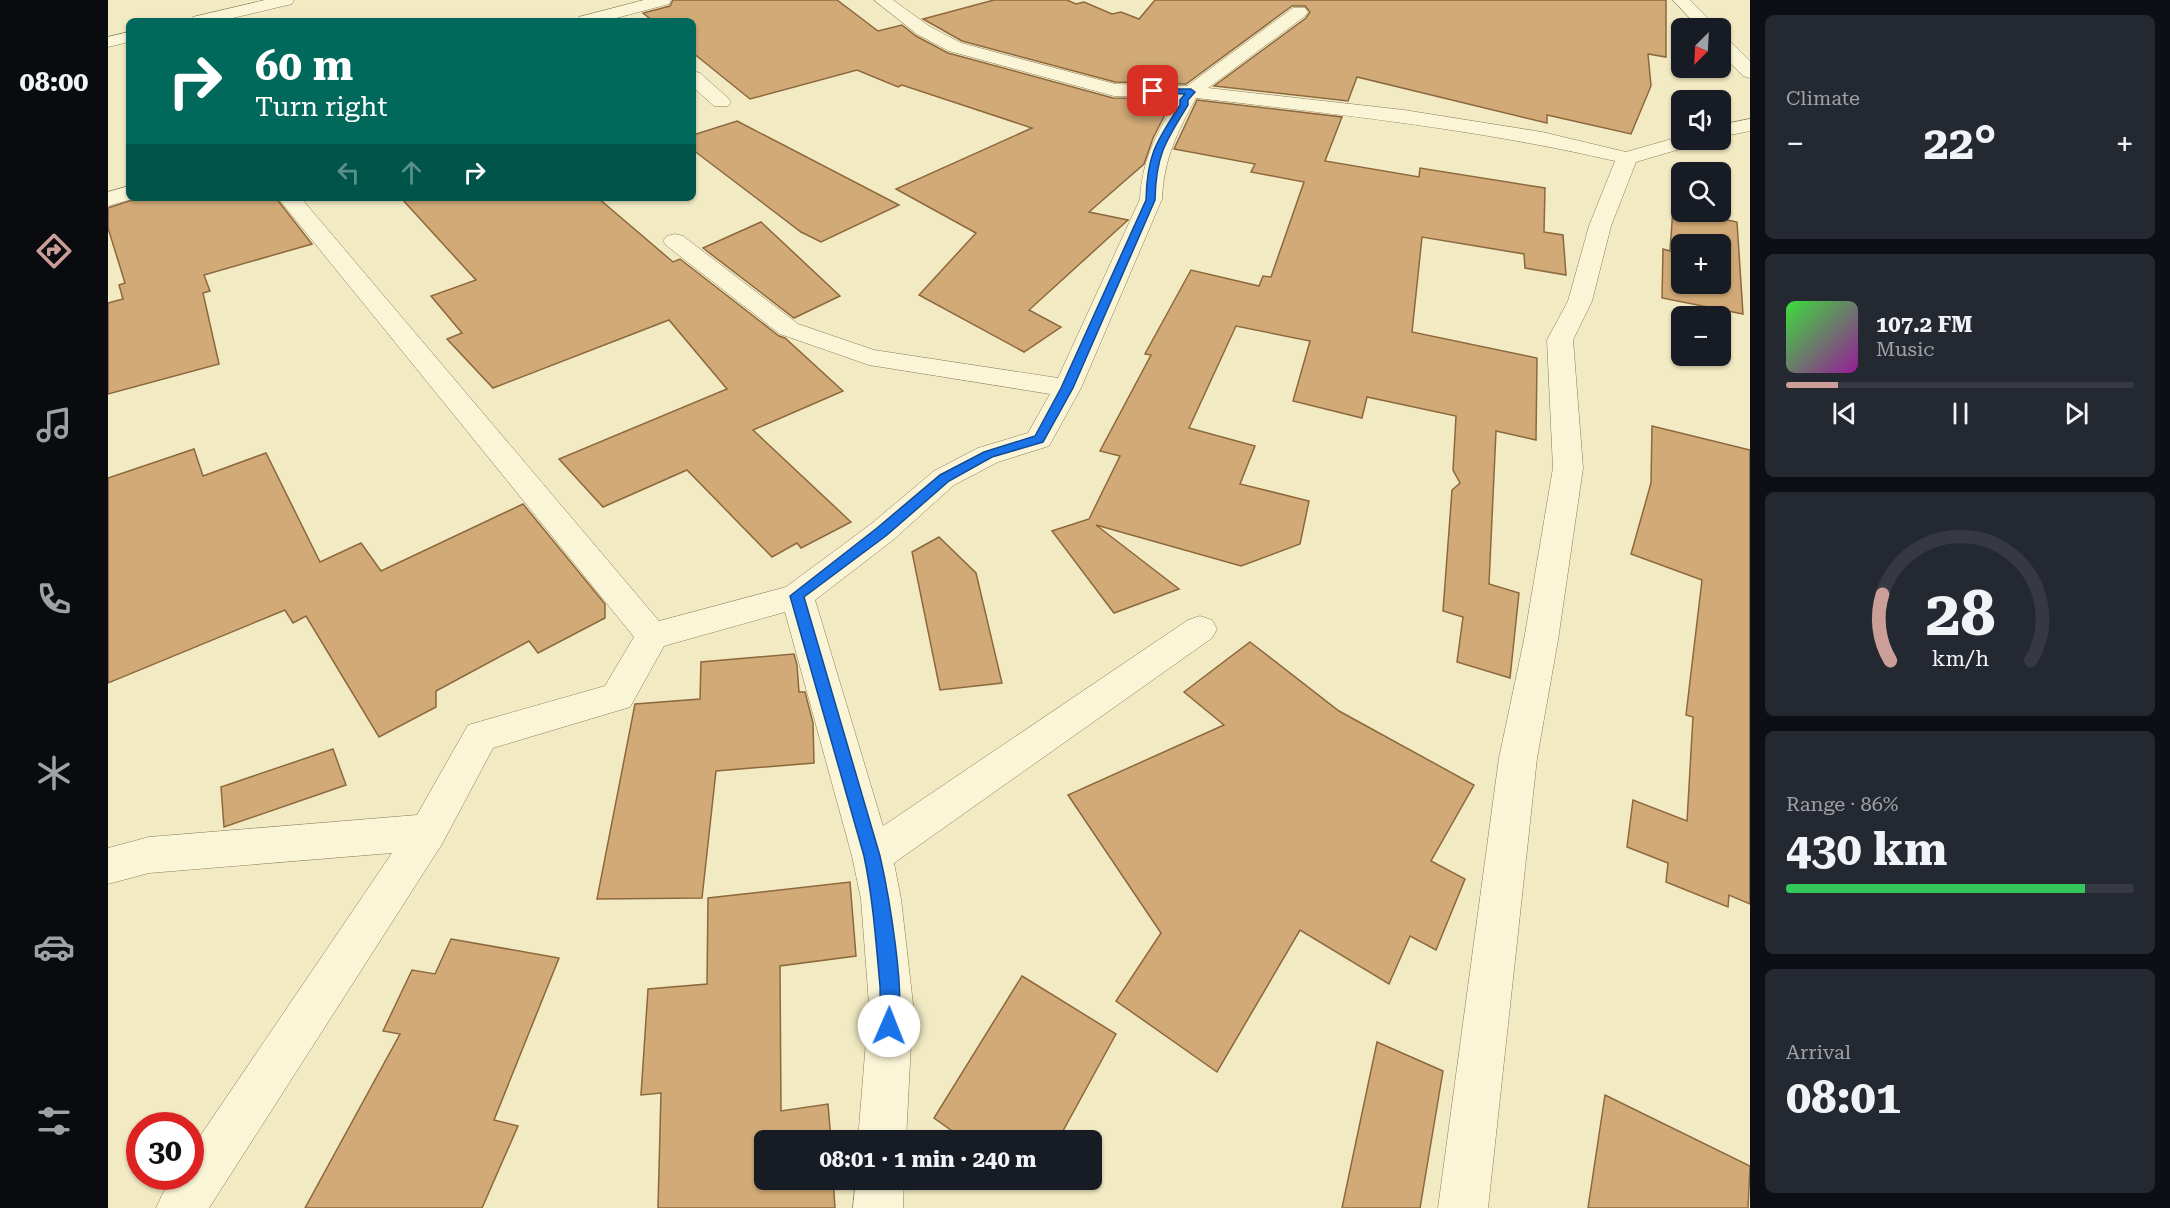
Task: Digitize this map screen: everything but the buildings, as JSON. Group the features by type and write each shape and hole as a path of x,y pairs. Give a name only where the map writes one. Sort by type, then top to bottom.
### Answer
{"street":[{"path":"211,18 286,0"},
{"path":"611,18 628,16 663,0"},
{"path":"882,0 923,30 955,47 1114,90 1191,92 1313,104 1487,128 1627,158 1671,145"},
{"path":"1681,0 1698,18"},
{"path":"181,1208 428,832 481,736 617,697 652,636 797,596 882,531 944,478 988,455 1039,439 1067,388 1151,200 1151,171 1159,144 1184,105 1184,100 1191,92 1299,12"},
{"path":"108,42 126,38"},
{"path":"1731,52 1750,72"},
{"path":"696,80 721,102"},
{"path":"1731,129 1750,125"},
{"path":"1463,1208 1518,758 1568,468 1560,340 1580,301 1600,226 1627,158"},
{"path":"108,199 126,194"},
{"path":"291,201 652,636"},
{"path":"675,241 789,329 869,357 1067,388"},
{"path":"797,596 872,856 881,899 891,1005 883,1130"},
{"path":"872,856 1200,629"},
{"path":"108,866 149,855 428,832"},
{"path":"878,1208 879,1190"}],"route":[{"path":"889,1026 891,1005 881,899 872,856 797,596 882,531 944,478 988,455 1039,439 1067,388 1151,200 1151,171 1159,144 1191,92 1153,91"}]}
